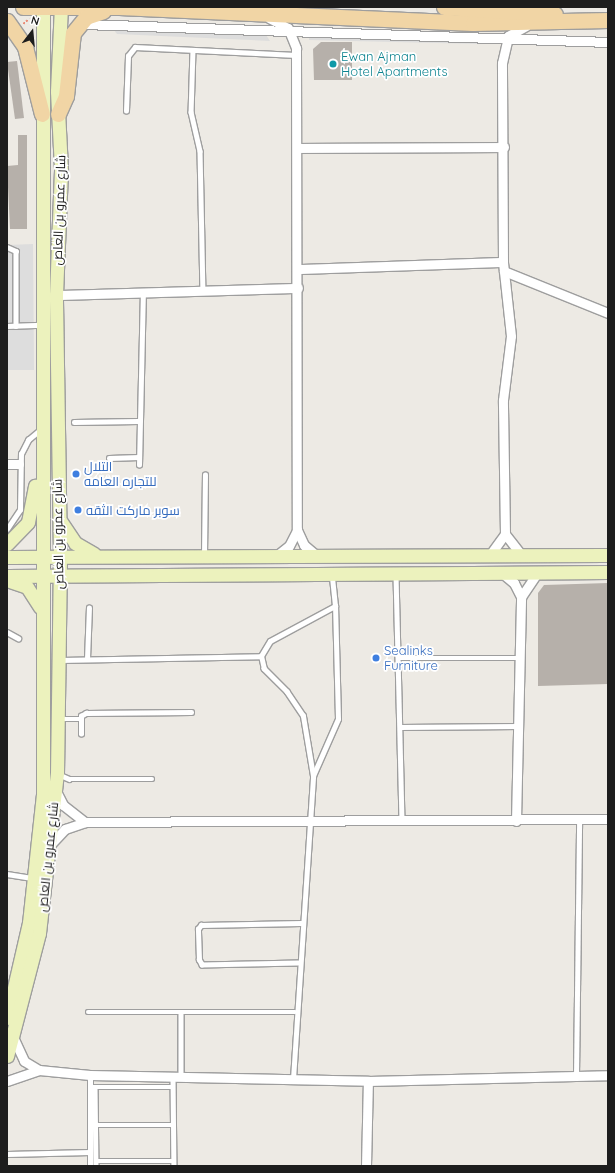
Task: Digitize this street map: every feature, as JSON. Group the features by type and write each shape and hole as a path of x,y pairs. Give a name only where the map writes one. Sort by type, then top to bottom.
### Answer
{"main road":[{"path":"23,7 118,7 220,10 260,14 542,23 608,18"},
{"name":"شارع عمرو بن العاص","path":"7,1018 10,997 36,878 43,777 41,435 44,325 42,114 43,7"},
{"name":"شارع عمرو بن العاص","path":"7,1056 36,945 51,844 57,773 58,609 60,555 56,295 61,148 58,114 60,7"},
{"path":"58,114 66,96 71,39 76,26 92,14 118,7"},
{"path":"444,7 608,18"},
{"path":"7,21 25,47 42,114"},
{"path":"7,544 23,529 31,514 35,465 41,435"},
{"path":"59,517 69,538 96,555"},
{"path":"7,557 60,555 204,557 608,555"},
{"path":"7,576 608,572"},
{"path":"58,609 69,587 88,575"},
{"path":"7,580 32,590 42,611"}],"street":[{"path":"260,14 282,23 292,33 296,52 298,148 298,530 304,545 317,556"},
{"path":"76,26 94,22 292,33 608,42"},
{"path":"522,556 505,534 502,400 511,336 503,262 504,147 502,63 506,40 515,30 542,23"},
{"path":"296,52 310,33"},
{"path":"482,38 494,45 502,63"},
{"path":"298,148 504,147"},
{"path":"298,269 503,262"},
{"path":"504,272 608,312"},
{"path":"56,295 298,288"},
{"path":"7,464 20,464"},
{"path":"275,557 289,546 298,530"},
{"path":"489,556 505,534"},
{"path":"502,573 514,584 521,597 516,821"},
{"path":"521,597 537,573"},
{"path":"55,789 63,805 85,822"},
{"path":"51,844 65,829 85,822 516,821 608,819"},
{"path":"13,1037 24,1060 39,1070"},
{"path":"7,1081 39,1070 90,1075 368,1081 608,1075"},
{"path":"366,1166 368,1081"}],"lane":[{"path":"126,112 128,56 132,49 296,52"},
{"path":"193,50 191,112 200,151 203,291"},
{"path":"7,247 16,252 16,326"},
{"path":"139,465 138,421 143,292"},
{"path":"7,326 44,325"},
{"path":"74,422 138,421"},
{"path":"7,529 20,510 20,464 25,444 41,435"},
{"path":"109,458 139,457"},
{"path":"204,557 205,475"},
{"path":"313,776 338,719 335,606 332,574"},
{"path":"396,574 402,821"},
{"path":"293,1079 298,963 308,822 313,776 303,716 287,692 264,669 261,656 270,640 335,606"},
{"path":"87,660 89,608"},
{"path":"7,632 18,638"},
{"path":"58,660 261,656"},
{"path":"398,658 520,658"},
{"path":"81,734 81,719 86,713 191,712"},
{"path":"58,719 81,719"},
{"path":"400,728 518,726"},
{"path":"57,773 69,778 152,779"},
{"path":"576,1076 579,820"},
{"path":"7,874 36,878"},
{"path":"298,963 202,965 198,960 198,927 301,923"},
{"path":"88,1012 296,1012"},
{"path":"96,1087 96,1164 174,1164 174,1087 177,1077 181,1012"},
{"path":"90,1075 90,1166"},
{"path":"90,1087 174,1087"},
{"path":"96,1125 174,1125"},
{"path":"7,1154 90,1152"}],"shaded area":[{"path":"110,25 264,32 270,41 117,34"},
{"path":"309,32 476,35 480,44 309,40"},
{"path":"33,244 34,370 7,370 7,245"}],"building":[{"name":"Ewan Ajman Hotel Apartments","path":"321,42 352,42 352,80 314,80 313,49"},
{"path":"17,61 24,118 15,119 7,62"},
{"path":"18,135 27,135 27,229 10,229 7,166 18,165"},
{"path":"608,583 608,684 538,686 538,593 544,585"}],"place":[{"name":"Ewan Ajman Hotel Apartments","path":"333,64"},
{"name":"التلال للتجاره العامه","path":"76,474"},
{"name":"سوبر ماركت الثقه","path":"78,510"},
{"name":"Sealinks Furniture","path":"376,658"}]}
